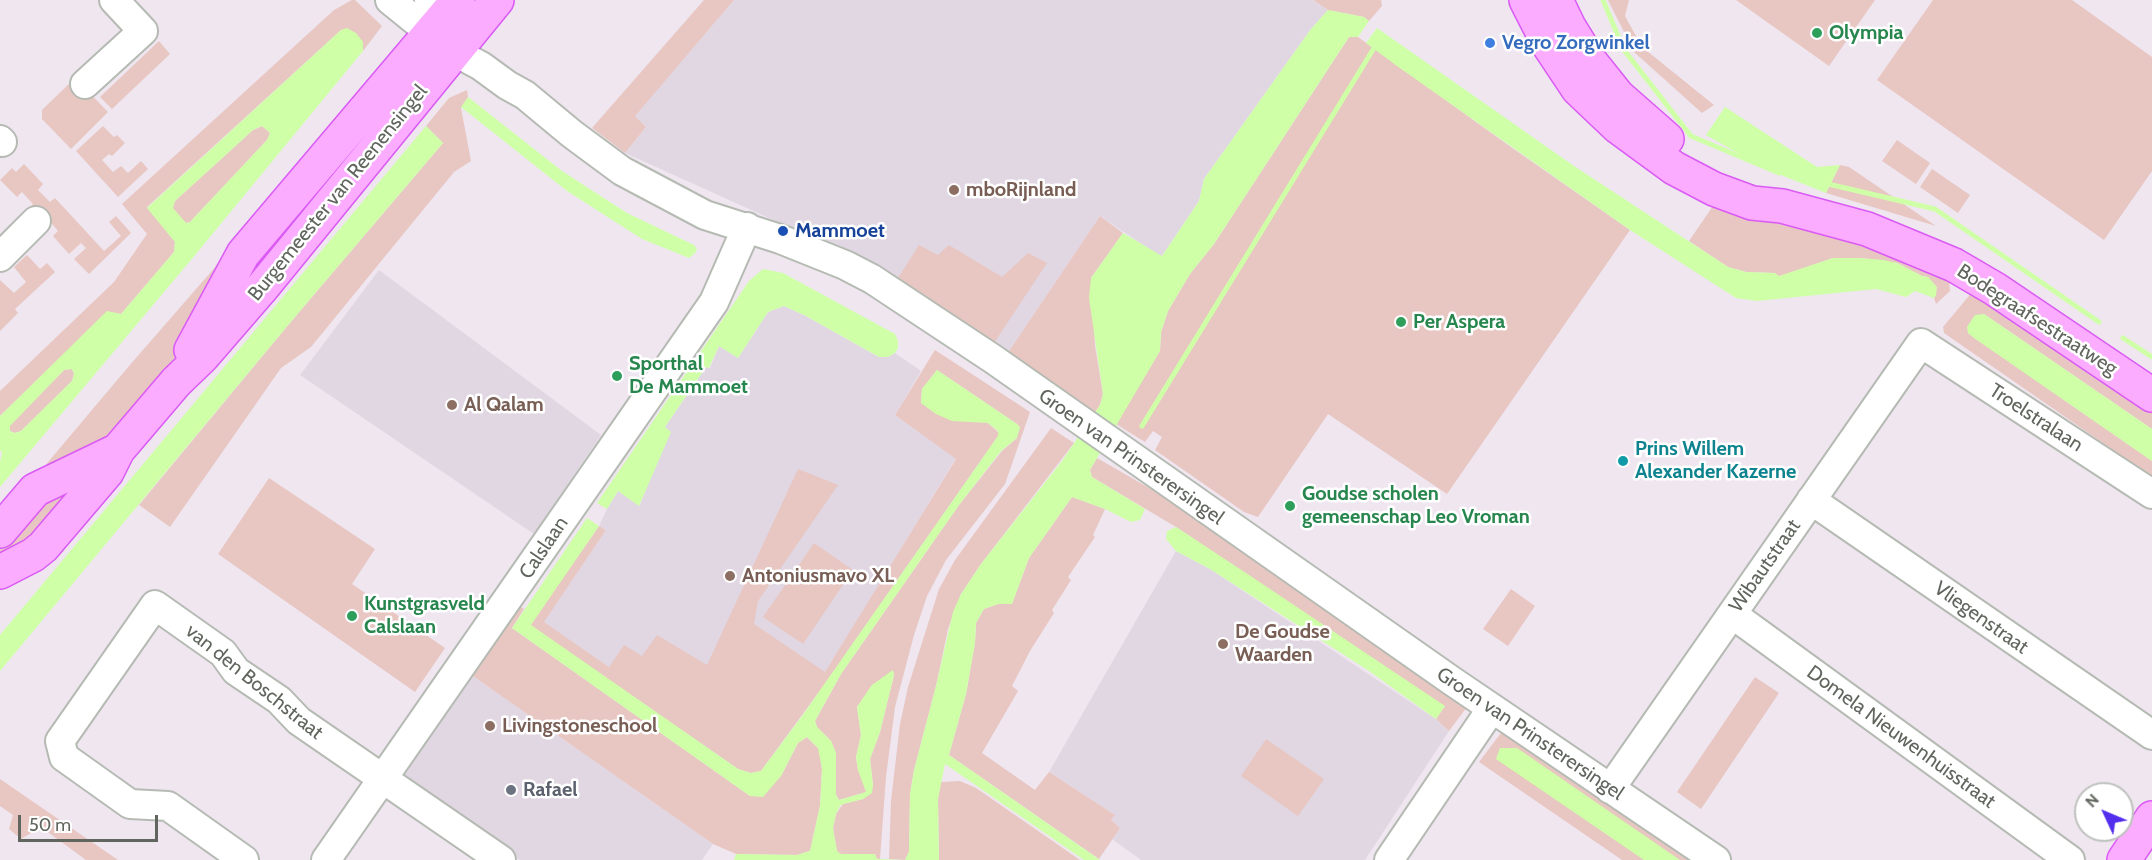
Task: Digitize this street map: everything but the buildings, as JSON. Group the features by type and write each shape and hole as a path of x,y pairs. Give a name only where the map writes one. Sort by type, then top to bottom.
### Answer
{"main road":[{"name":"Burgemeester van Reenensingel","path":"0,572 33,555 43,547 107,472 118,450 176,382 204,356 247,306 448,22 497,0"},
{"name":"Bodegraafsestraatweg","path":"1526,0 1566,74 1591,103 1618,127 1674,168 1714,189 1752,203 1782,206 1867,230 1971,274 2152,395"},
{"name":"Bodegraafsestraatweg","path":"1556,0 1590,62 1618,96 1657,132 1704,165 1759,191 1782,206"},
{"name":"Burgemeester van Reenensingel","path":"0,531 35,490 118,450"},
{"path":"2124,860 2152,818"}],"street":[{"path":"85,84 143,31 114,0"},
{"name":"Groen van Prinsterersingel","path":"390,0 448,22 482,66 525,95 622,171 705,215 747,227 845,265 872,279 993,359 1492,708 1716,860"},
{"path":"0,257 36,221"},
{"name":"Calslaan","path":"326,860 714,302 747,227"},
{"name":"Troelstralaan","path":"1921,343 2152,494"},
{"name":"Wibautstraat","path":"1610,789 1921,343"},
{"name":"Vliegenstraat","path":"1811,500 2152,735"},
{"name":"van den Boschstraat","path":"244,860 168,806 130,804 64,757 60,741 155,605 223,652 236,672 279,700 299,721 383,779"},
{"name":"Domela Nieuwenhuisstraat","path":"1732,614 2070,860"},
{"path":"1389,860 1492,708"},
{"path":"383,779 501,860"}],"shaded area":[{"path":"355,0 382,26 363,51 363,42 341,30 147,207 175,242 174,252 121,314 107,312 0,416 0,391 114,282 147,234 122,204 334,10"},
{"path":"704,0 734,0 635,116 646,127 625,153 592,128"},
{"name":"mboRijnland","path":"734,0 1312,0 1328,10 1311,29 1204,179 1199,201 1161,257 1100,216 1003,360 842,251 625,153 646,127 634,116"},
{"path":"1313,0 1381,0 1382,6 1369,21 1364,17 1328,10"},
{"path":"1608,0 1629,0 1625,16 1642,47 1714,105 1702,113 1634,52"},
{"name":"Olympia","path":"1736,0 1875,0 1829,66"},
{"path":"1933,0 2072,0 2152,57 2152,171 2104,240 1877,80"},
{"path":"1328,10 1364,17 1369,21 1358,37 1349,37 1214,244 1190,274 1168,311 1161,332 1160,351 1090,470 1092,477 1145,509 1140,520 1131,522 1105,509 1072,497 1029,558 1012,604 998,604 984,609 976,623 966,694 949,755 1100,860 1084,860 945,764 938,799 939,860 905,860 909,852 910,794 914,770 953,612 961,594 981,564 1062,461 1100,405 1103,394 1089,298 1091,278 1123,233 1162,256 1199,201 1204,179 1311,29"},
{"path":"347,28 356,33 363,42 363,51 0,487 2,453 0,450 0,416 107,311 121,314 174,252 175,242 147,208 341,30","holes":["262,126 270,133 267,140 190,222 186,223 173,208 175,201 253,130","72,369 74,374 72,381 21,431 15,433 10,431 10,426 64,370"]},
{"path":"1377,28 1574,166 1728,267 1746,272 1775,273 1779,276 1833,258 1883,260 1897,263 1928,277 1937,287 1936,295 1934,298 1915,291 1906,297 1876,289 1757,301 1736,298 1630,230 1366,43"},
{"name":"Per Aspera","path":"1349,37 1358,37 1630,230 1447,494 1328,414 1258,517 1244,512 1155,450 1162,437 1153,431 1145,442 1116,424 1160,351 1161,332 1168,311 1190,274 1214,244"},
{"path":"159,41 170,54 112,109 100,97"},
{"path":"75,78 108,112 71,149 42,119 42,110"},
{"path":"467,90 468,97 461,108 471,161 454,172 311,347 281,368 170,527 139,505 443,143 426,126 449,98"},
{"path":"468,97 562,171 627,213 694,245 697,249 695,253 689,258 642,239 567,191 461,107"},
{"path":"1725,107 1817,167 1840,165 1826,193 1766,169 1706,135"},
{"path":"103,126 114,137 117,135 125,143 112,156 109,154 102,160 113,172 121,166 128,173 141,161 148,169 118,197 76,151"},
{"path":"262,126 270,133 267,140 190,222 186,223 172,208 175,201 253,130"},
{"path":"426,126 443,143 0,671 0,635"},
{"path":"1897,140 1930,163 1916,184 1882,161"},
{"path":"24,164 43,184 38,190 50,202 55,198 104,251 121,236 109,222 116,216 131,233 89,274 74,259 86,248 81,243 69,254 53,236 58,231 53,225 47,219 41,224 28,209 33,204 22,192 17,197 0,180 12,168 16,172"},
{"path":"1840,165 1849,167 1936,226 1826,193"},
{"path":"1932,169 1970,195 1958,213 1920,187"},
{"path":"1715,203 1831,234 1927,266 1949,281 1950,291 1936,304 1934,298 1936,295 1928,277 1897,263 1860,258 1833,258 1779,277 1775,273 1746,272 1728,267 1689,241"},
{"path":"1100,216 1123,233 1091,278 1095,346 1103,394 1100,405 1091,419 1003,360"},
{"path":"237,242 241,245 170,369 115,435 33,480 129,366"},
{"path":"919,245 938,255 949,245 1002,277 1028,253 1047,263 994,343 898,278"},
{"path":"27,255 40,269 47,263 55,272 15,309 18,313 0,331 0,280 14,293 26,282 14,267"},
{"path":"763,269 783,273 895,334 898,348 895,353 888,357 879,357 784,306 768,312 738,358 719,346 709,368 706,367 665,427 671,432 639,506 618,491 607,509 597,503 749,281"},
{"name":"Al Qalam","path":"379,270 601,435 534,534 300,375"},
{"path":"1973,291 2152,407 2152,429 1984,314 1968,333 2152,461 2152,477 1944,333 1943,327"},
{"name":"Antoniusmavo XL","path":"784,306 879,357 888,357 895,353 921,371 895,415 956,458 847,638 761,771 543,622 606,530 599,526 618,491 640,505 665,427 706,367 710,368 719,346 738,358 768,312"},
{"path":"1984,314 2152,429 2152,461 1968,333 1967,327 1975,315"},
{"path":"935,350 1030,412 1005,484 946,560 927,596 895,707 886,777 880,859 841,854 837,852 833,828 836,814 843,804 863,799 873,785 870,759 880,732 894,675 893,671 872,685 857,707 861,735 856,757 858,770 867,792 839,800 836,795 836,753 831,741 817,727 815,721 841,674 959,505 1002,451 1017,438 1017,424 937,370 922,389 921,403 988,423 998,432 998,436 761,771 751,773 738,769 530,625 599,526 606,530 544,622 609,667 624,645 642,656 657,635 707,665 798,469 838,485 758,601 754,624 825,672 956,459 895,415"},
{"path":"72,369 74,374 72,381 21,431 15,433 10,431 9,426 64,370"},
{"path":"937,370 1017,424 1020,427 1017,438 1001,451 959,505 841,674 815,721 817,727 831,741 836,753 836,795 839,800 866,792 856,757 861,735 857,707 872,685 893,670 894,675 880,732 870,759 872,793 863,799 840,806 833,828 837,851 841,854 875,854 877,859 905,860 734,860 736,854 797,855 810,851 820,806 822,769 818,748 807,737 798,743 781,776 763,797 750,796 512,628 587,518 599,526 531,625 738,769 751,773 761,771 998,436 998,431 988,423 952,421 936,414 921,403 922,389"},
{"path":"1051,428 1074,443 981,564 961,594 948,629 914,770 910,794 909,852 905,860 889,859 891,801 900,724 908,687 939,589 955,560"},
{"path":"1097,458 1177,504 1467,707 1449,731 1436,719 1444,707 1176,527 1092,477 1090,470"},
{"path":"102,468 0,567 0,537 25,507"},
{"name":"Kunstgrasveld Calslaan","path":"269,478 375,549 352,584 445,648 415,692 218,554"},
{"path":"1072,497 1105,509 1093,535 1095,537 1068,577 1071,580 1052,610 1054,613 1030,651 1012,686 1018,691 982,753 1035,790 1049,772 1115,815 1111,820 1120,828 1099,859 949,755 966,694 976,623 984,609 998,604 1012,604 1029,558"},
{"path":"1176,527 1445,706 1436,719 1369,671 1210,569 1176,551 1166,539 1167,531"},
{"path":"814,543 853,570 803,644 763,617"},
{"name":"De Goudse Waarden","path":"1176,551 1210,569 1436,719 1449,731 1365,860 1141,860 1112,839 1120,828 1111,820 1115,815 1049,772"},
{"path":"1511,589 1535,606 1508,646 1483,629"},
{"path":"518,605 524,609 512,628 750,796 781,776 798,743 807,737 819,749 822,769 820,806 810,851 797,855 736,854 713,844 470,674"},
{"name":"Livingstoneschool","path":"470,674 713,844 702,860 520,860 402,778"},
{"path":"1755,677 1779,693 1701,809 1677,792"},
{"path":"1507,725 1702,860 1622,860 1479,762"},
{"path":"1266,739 1324,779 1298,816 1241,776"},
{"path":"1500,748 1517,748 1680,860 1644,860 1496,759"},
{"path":"0,779 118,860 86,860 41,827 21,839 9,829 13,815 0,806"},
{"path":"960,781 976,788 1080,860 939,860 938,799 941,782"}],"waterway":[{"path":"1603,0 1624,50 1691,136 1779,173"},
{"path":"1142,426 1374,48"},
{"path":"1824,183 1935,209 2099,322"},
{"path":"2123,338 2152,357"}],"place":[{"name":"Olympia","path":"1817,33"},
{"name":"Vegro Zorgwinkel","path":"1490,43"},
{"name":"mboRijnland","path":"954,190"},
{"name":"Mammoet","path":"783,231"},
{"name":"Per Aspera","path":"1401,322"},
{"name":"Sporthal De Mammoet","path":"617,376"},
{"name":"Al Qalam","path":"452,405"},
{"name":"Prins Willem Alexander Kazerne","path":"1623,461"},
{"name":"Goudse scholen gemeenschap Leo Vroman","path":"1290,506"},
{"name":"Antoniusmavo XL","path":"730,576"},
{"name":"Kunstgrasveld Calslaan","path":"352,616"},
{"name":"De Goudse Waarden","path":"1223,644"},
{"name":"Livingstoneschool","path":"490,726"},
{"name":"Rafael","path":"511,790"}]}
